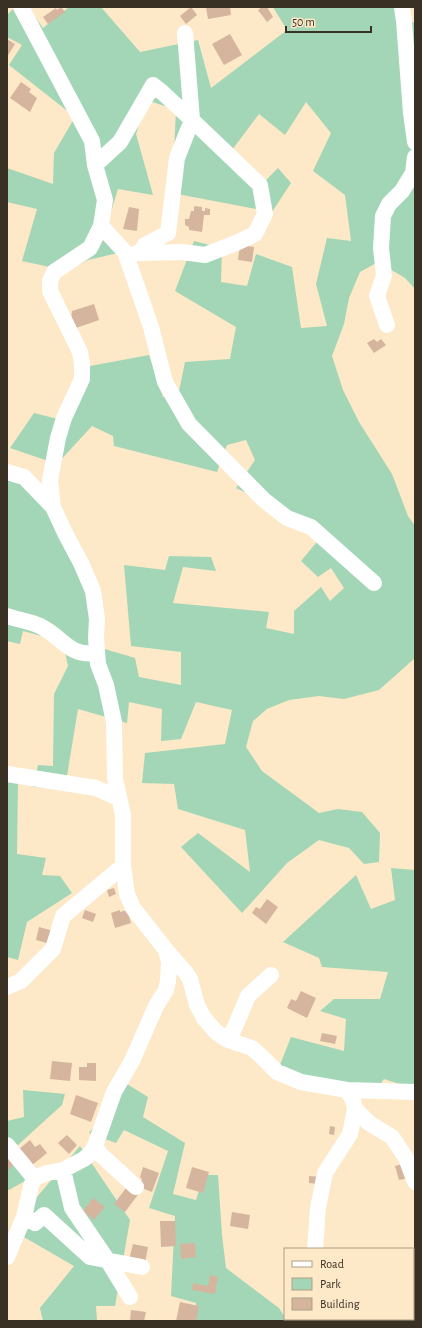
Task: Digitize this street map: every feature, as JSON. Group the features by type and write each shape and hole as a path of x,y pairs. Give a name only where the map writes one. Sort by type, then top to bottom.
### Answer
{"street":[{"path":"21,7 92,141 95,165 106,200 101,226 90,248 54,272 50,281 50,291 80,352 82,364 82,379 64,418 58,438 50,480 53,507 81,563 93,592 97,619 96,638 98,664 108,690 114,722 115,779 122,815 124,866 127,894 133,908 190,978 197,1005 204,1018 216,1032 228,1040 252,1048 277,1072 301,1082 347,1090 415,1092"},
{"path":"402,7 415,142"},
{"path":"133,252 168,233 177,158 192,120 185,33"},
{"path":"95,165 120,142 153,85 260,185 265,214 255,234 205,255 182,252 133,252"},
{"path":"386,325 377,296 384,275 381,248 383,216 389,204 402,190 413,173 415,157"},
{"path":"101,226 133,252 165,382 190,424 264,500 287,518 311,527 374,583"},
{"path":"7,472 24,477 53,507"},
{"path":"7,616 40,626 78,653 86,655 97,653"},
{"path":"7,774 96,788 118,798"},
{"path":"7,988 21,981 53,949 63,916 124,866"},
{"path":"7,1257 24,1217 30,1186 34,1178 47,1173 63,1170 84,1160 95,1146 114,1092 132,1061 156,1006 166,990 169,962 166,950"},
{"path":"228,1040 248,996 271,975"},
{"path":"315,1248 318,1208 325,1173 350,1134 355,1109 353,1100 347,1090"},
{"path":"355,1109 369,1123 392,1136 406,1158 415,1182"},
{"path":"7,1144 34,1178"},
{"path":"95,1146 100,1154 136,1187"},
{"path":"63,1170 72,1208 108,1261 130,1297"},
{"path":"24,1217 35,1224 44,1215 90,1257 142,1267"}],"green space":[{"path":"15,7 28,7 43,28 69,7 101,7 140,52 198,40 211,88 287,30 273,7 409,7 412,22 415,23 415,289 405,278 378,262 360,272 349,298 344,324 332,356 343,390 359,422 392,474 408,516 415,526 415,658 379,690 344,699 319,696 289,700 267,709 253,721 246,747 262,771 319,813 338,809 362,812 380,833 379,862 364,864 349,848 319,840 287,863 242,913 181,847 198,833 250,872 245,830 178,809 174,784 142,783 145,753 225,744 232,710 196,702 181,739 161,741 162,709 129,702 127,723 78,709 65,788 33,787 38,765 53,766 54,694 68,666 63,642 23,631 20,644 7,641 7,468 41,491 96,587 98,647 135,658 139,677 181,685 181,652 131,646 124,565 165,570 169,556 211,557 216,571 183,567 173,603 269,612 266,628 294,634 294,611 321,587 330,601 344,588 331,568 318,577 301,561 321,537 296,517 236,488 255,460 246,440 227,445 217,472 114,446 113,436 92,426 57,464 10,448 34,413 70,422 81,386 74,369 149,355 163,397 178,396 185,362 230,359 236,327 175,291 194,241 222,248 221,282 247,286 256,254 292,267 301,328 327,326 316,284 327,238 351,241 345,195 313,171 331,133 306,102 285,135 259,114 232,150 263,183 278,168 291,183 272,212 172,193 176,110 147,100 136,134 153,195 118,189 106,228 118,253 88,260 68,271 22,261 37,209 7,202 7,168 53,184 54,153 75,117 9,65 22,45 7,37 7,15"},
{"path":"7,778 18,780 17,854 46,858 42,875 60,876 72,893 27,922 18,960 7,957"},
{"path":"391,868 415,870 415,1089 384,1079 373,1094 276,1075 291,1037 344,1051 346,1019 320,1011 334,999 380,999 388,972 322,967 319,958 283,942 356,875 371,909 395,900"},
{"path":"127,1084 148,1097 143,1117 185,1143 173,1194 196,1200 204,1175 218,1175 226,1268 279,1308 284,1316 284,1320 287,1321 196,1321 196,1303 171,1296 175,1216 149,1208 168,1151 124,1130 116,1143 89,1133"},
{"path":"23,1090 65,1094 62,1105 8,1154 30,1178 9,1190 7,1189 7,1121 24,1117"},
{"path":"80,1146 130,1220 115,1306 96,1306 97,1321 43,1321 40,1308 74,1266 10,1229"}],"building":[{"path":"61,7 65,12 48,24 43,17 56,8 57,10"},
{"path":"191,7 197,15 186,24 180,16"},
{"path":"206,7 230,7 231,15 208,19"},
{"path":"262,7 267,7 273,17 267,22 258,10"},
{"path":"230,34 242,55 224,65 212,44"},
{"path":"7,39 15,44 7,57"},
{"path":"21,82 31,89 29,92 37,98 30,112 10,98"},
{"path":"194,206 202,207 202,211 205,211 205,208 210,209 210,215 204,215 202,232 189,230 189,227 185,225 185,219 189,219 191,211 194,211"},
{"path":"129,207 139,209 137,231 123,229"},
{"path":"240,245 254,247 252,262 238,260"},
{"path":"94,304 99,320 76,328 71,319 72,311"},
{"path":"374,339 377,342 381,339 386,345 374,353 367,343"},
{"path":"114,888 116,894 109,897 107,890"},
{"path":"267,899 278,907 266,924 252,913 256,907 260,909"},
{"path":"85,910 96,914 93,922 82,918"},
{"path":"120,910 120,912 127,910 131,923 115,928 111,913"},
{"path":"39,927 57,932 54,945 36,940"},
{"path":"301,991 316,998 307,1018 287,1008 291,999 296,1001"},
{"path":"322,1033 337,1036 335,1044 320,1041"},
{"path":"52,1061 72,1063 70,1081 50,1079"},
{"path":"87,1063 96,1063 96,1081 79,1080 79,1067 87,1067"},
{"path":"76,1095 98,1103 91,1122 70,1114"},
{"path":"330,1126 335,1127 334,1135 329,1134"},
{"path":"67,1135 77,1145 69,1154 58,1143"},
{"path":"30,1140 35,1147 40,1144 47,1153 31,1166 18,1150"},
{"path":"7,1158 14,1164 7,1172"},
{"path":"406,1163 409,1178 399,1180 395,1166"},
{"path":"143,1167 159,1173 152,1192 139,1187 142,1179 140,1177"},
{"path":"192,1167 209,1172 203,1193 186,1188"},
{"path":"309,1176 321,1177 320,1184 309,1183"},
{"path":"129,1184 140,1192 125,1212 114,1204"},
{"path":"93,1198 105,1207 94,1220 83,1211"},
{"path":"232,1212 250,1215 248,1229 230,1226"},
{"path":"160,1221 175,1221 176,1246 161,1247"},
{"path":"195,1243 196,1257 181,1259 180,1244"},
{"path":"133,1244 148,1247 145,1263 129,1260"},
{"path":"210,1275 218,1277 215,1294 192,1290 193,1283 208,1286"},
{"path":"180,1302 199,1306 196,1321 176,1321"},
{"path":"131,1310 146,1312 144,1321 130,1321"}]}
